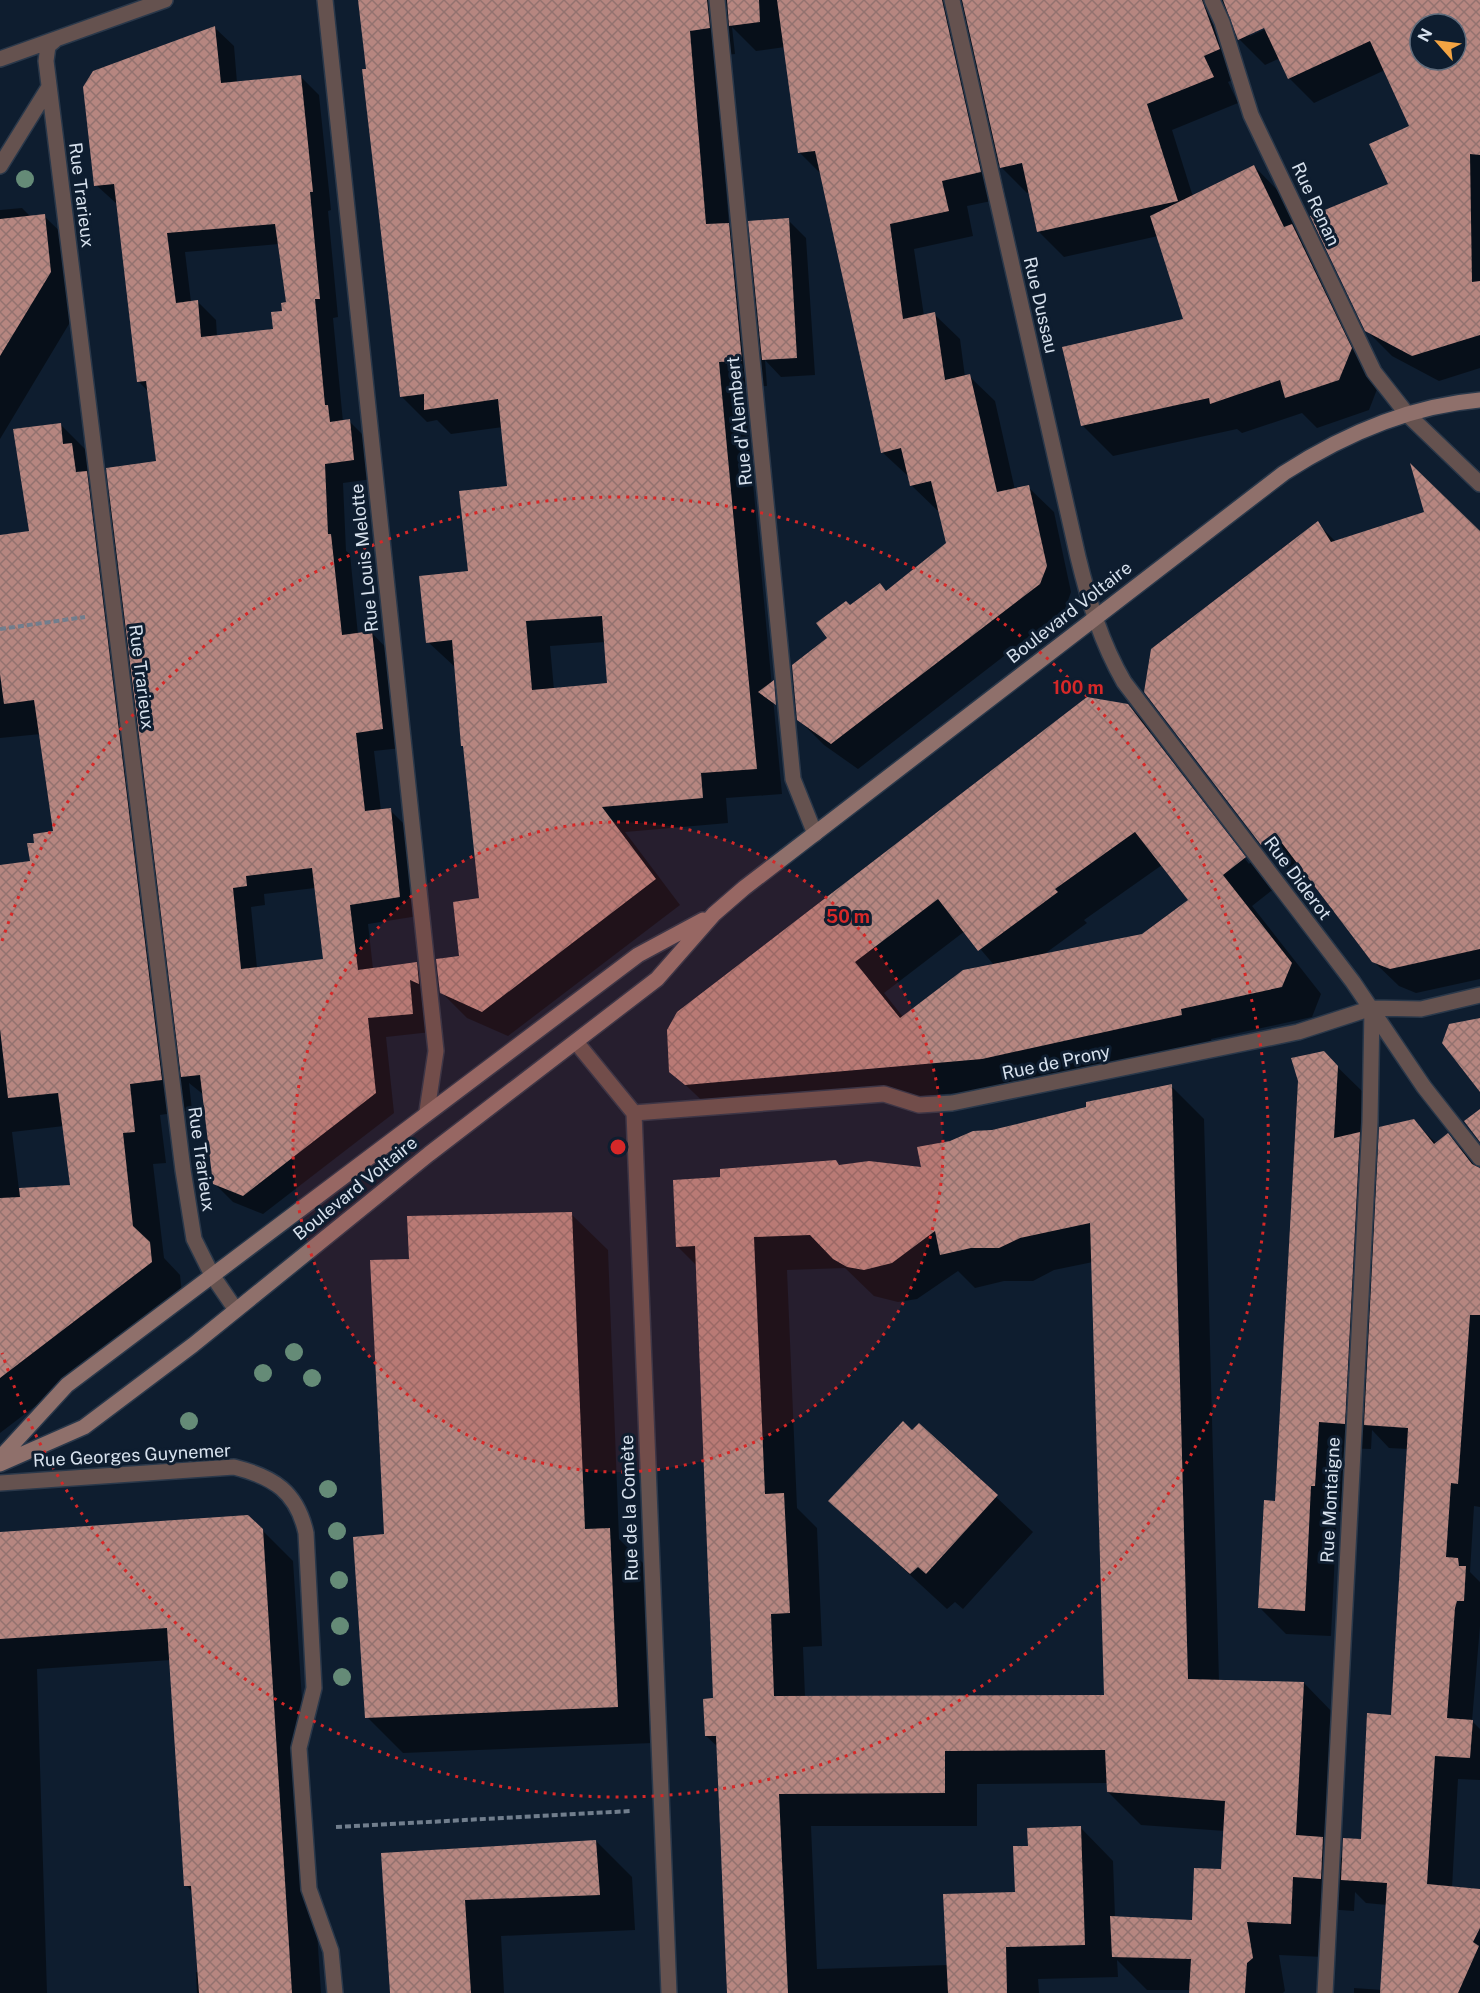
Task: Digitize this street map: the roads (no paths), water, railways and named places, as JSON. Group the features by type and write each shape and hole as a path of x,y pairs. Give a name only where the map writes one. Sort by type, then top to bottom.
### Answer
{"main road":[{"name":"Boulevard Voltaire","path":"0,1464 84,1427 236,1310 429,1154 657,979 714,915 815,834 1094,618 1304,460 1348,436 1407,414 1480,400"},
{"name":"Boulevard Voltaire","path":"0,1458 67,1385 638,955 714,915"}],"street":[{"path":"0,58 54,41 165,0"},
{"name":"Rue Louis Melotte","path":"325,0 436,1051 427,1112"},
{"name":"Rue d'Alembert","path":"717,0 793,780 815,834"},
{"name":"Rue Dussau","path":"952,0 1094,618"},
{"name":"Rue Renan","path":"1212,0 1261,135 1374,372 1407,414 1480,484"},
{"name":"Rue Trarieux","path":"54,41 48,46 46,56 49,87 183,1170 194,1239 212,1275 236,1310"},
{"path":"0,166 49,87"},
{"name":"Rue Diderot","path":"1094,618 1107,651 1124,682 1372,1008 1424,1087 1480,1158"},
{"name":"Rue de Prony","path":"634,1113 884,1094 919,1105 952,1103 1298,1032 1372,1008 1420,1009 1480,994"},
{"name":"Rue Montaigne","path":"1325,1993 1370,1122 1372,1008"},
{"path":"576,1042 634,1113"},
{"name":"Rue de la Comète","path":"634,1113 669,1993"},
{"name":"Rue Georges Guynemer","path":"0,1483 234,1467 254,1472 290,1495 301,1512 306,1533 314,1688 299,1748 309,1889 331,1951 335,1993"}]}
